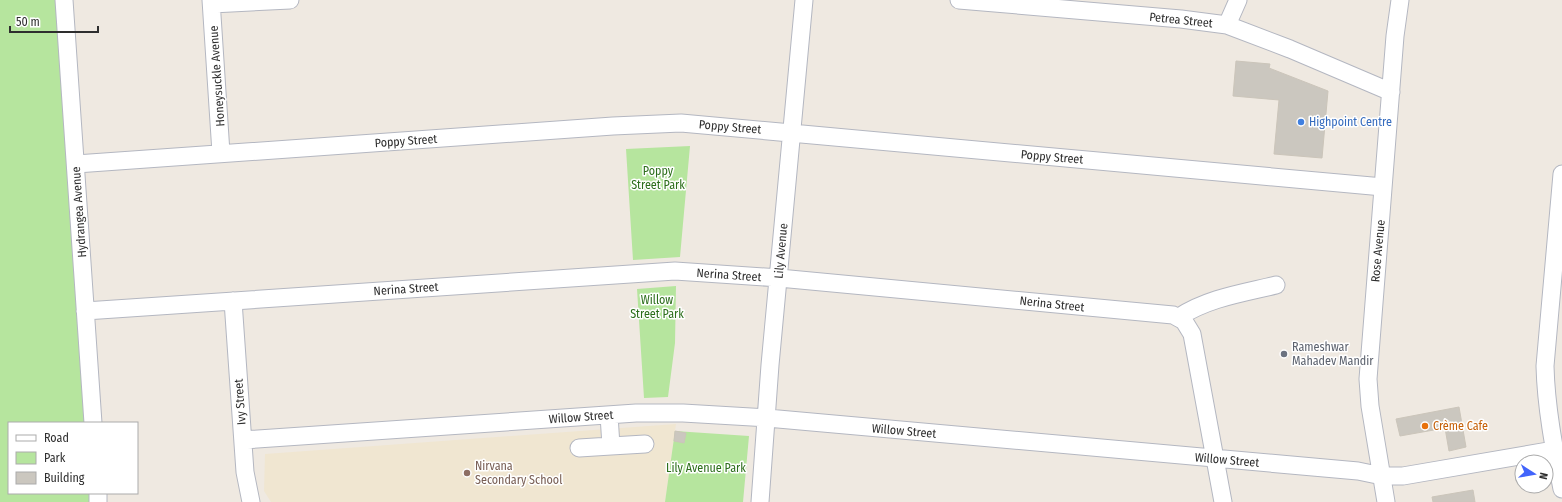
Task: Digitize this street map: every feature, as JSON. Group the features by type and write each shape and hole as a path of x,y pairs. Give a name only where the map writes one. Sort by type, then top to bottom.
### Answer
{"street":[{"name":"Hydrangea Avenue","path":"64,0 93,422"},
{"path":"212,2 290,0"},
{"name":"Lily Avenue","path":"760,502 791,133 804,0"},
{"name":"Petrea Street","path":"959,0 1114,7 1181,19 1227,25 1290,48 1391,92"},
{"path":"1227,25 1238,0"},
{"name":"Rose Avenue","path":"1386,502 1370,406 1368,380 1391,92 1400,0"},
{"name":"Honeysuckle Avenue","path":"212,2 221,153"},
{"name":"Poppy Street","path":"76,164 680,123 1383,187"},
{"path":"1562,174 1558,265 1545,366 1546,393 1558,452 1562,489"},
{"name":"Nerina Street","path":"85,311 661,271 779,278 1163,314 1179,317"},
{"path":"1223,502 1192,334 1188,325 1179,317 1194,307 1208,302 1276,285"},
{"name":"Ivy Street","path":"233,301 247,488 251,502"},
{"name":"Willow Street","path":"243,440 662,412 767,418 1358,471 1382,476 1403,476 1558,452"},
{"path":"609,415 611,446"},
{"path":"579,448 645,444"}],"shaded area":[{"name":"Nirvana Secondary School","path":"676,424 665,502 271,502 264,491 265,454"}],"green space":[{"path":"0,0 57,0 87,422 8,422 8,494 92,494 93,502 0,502"},
{"name":"Poppy Street Park","path":"690,146 680,257 633,260 626,149"},
{"name":"Willow Street Park","path":"676,286 675,343 668,397 644,398 637,289"},
{"name":"Lily Avenue Park","path":"675,431 749,436 743,502 665,502"}],"building":[{"name":"Highpoint Centre","path":"1236,61 1270,64 1269,68 1328,91 1322,158 1274,154 1279,100 1233,96"},
{"path":"1459,407 1466,447 1449,451 1445,428 1400,436 1396,419"},
{"path":"675,431 686,433 684,443 674,441"},
{"path":"1473,490 1475,502 1433,502 1432,497"}],"place":[{"name":"Highpoint Centre","path":"1301,122"},
{"name":"Rameshwar Mahadev Mandir","path":"1284,354"},
{"name":"Crème Cafe","path":"1425,426"},
{"name":"Nirvana Secondary School","path":"467,473"}]}
